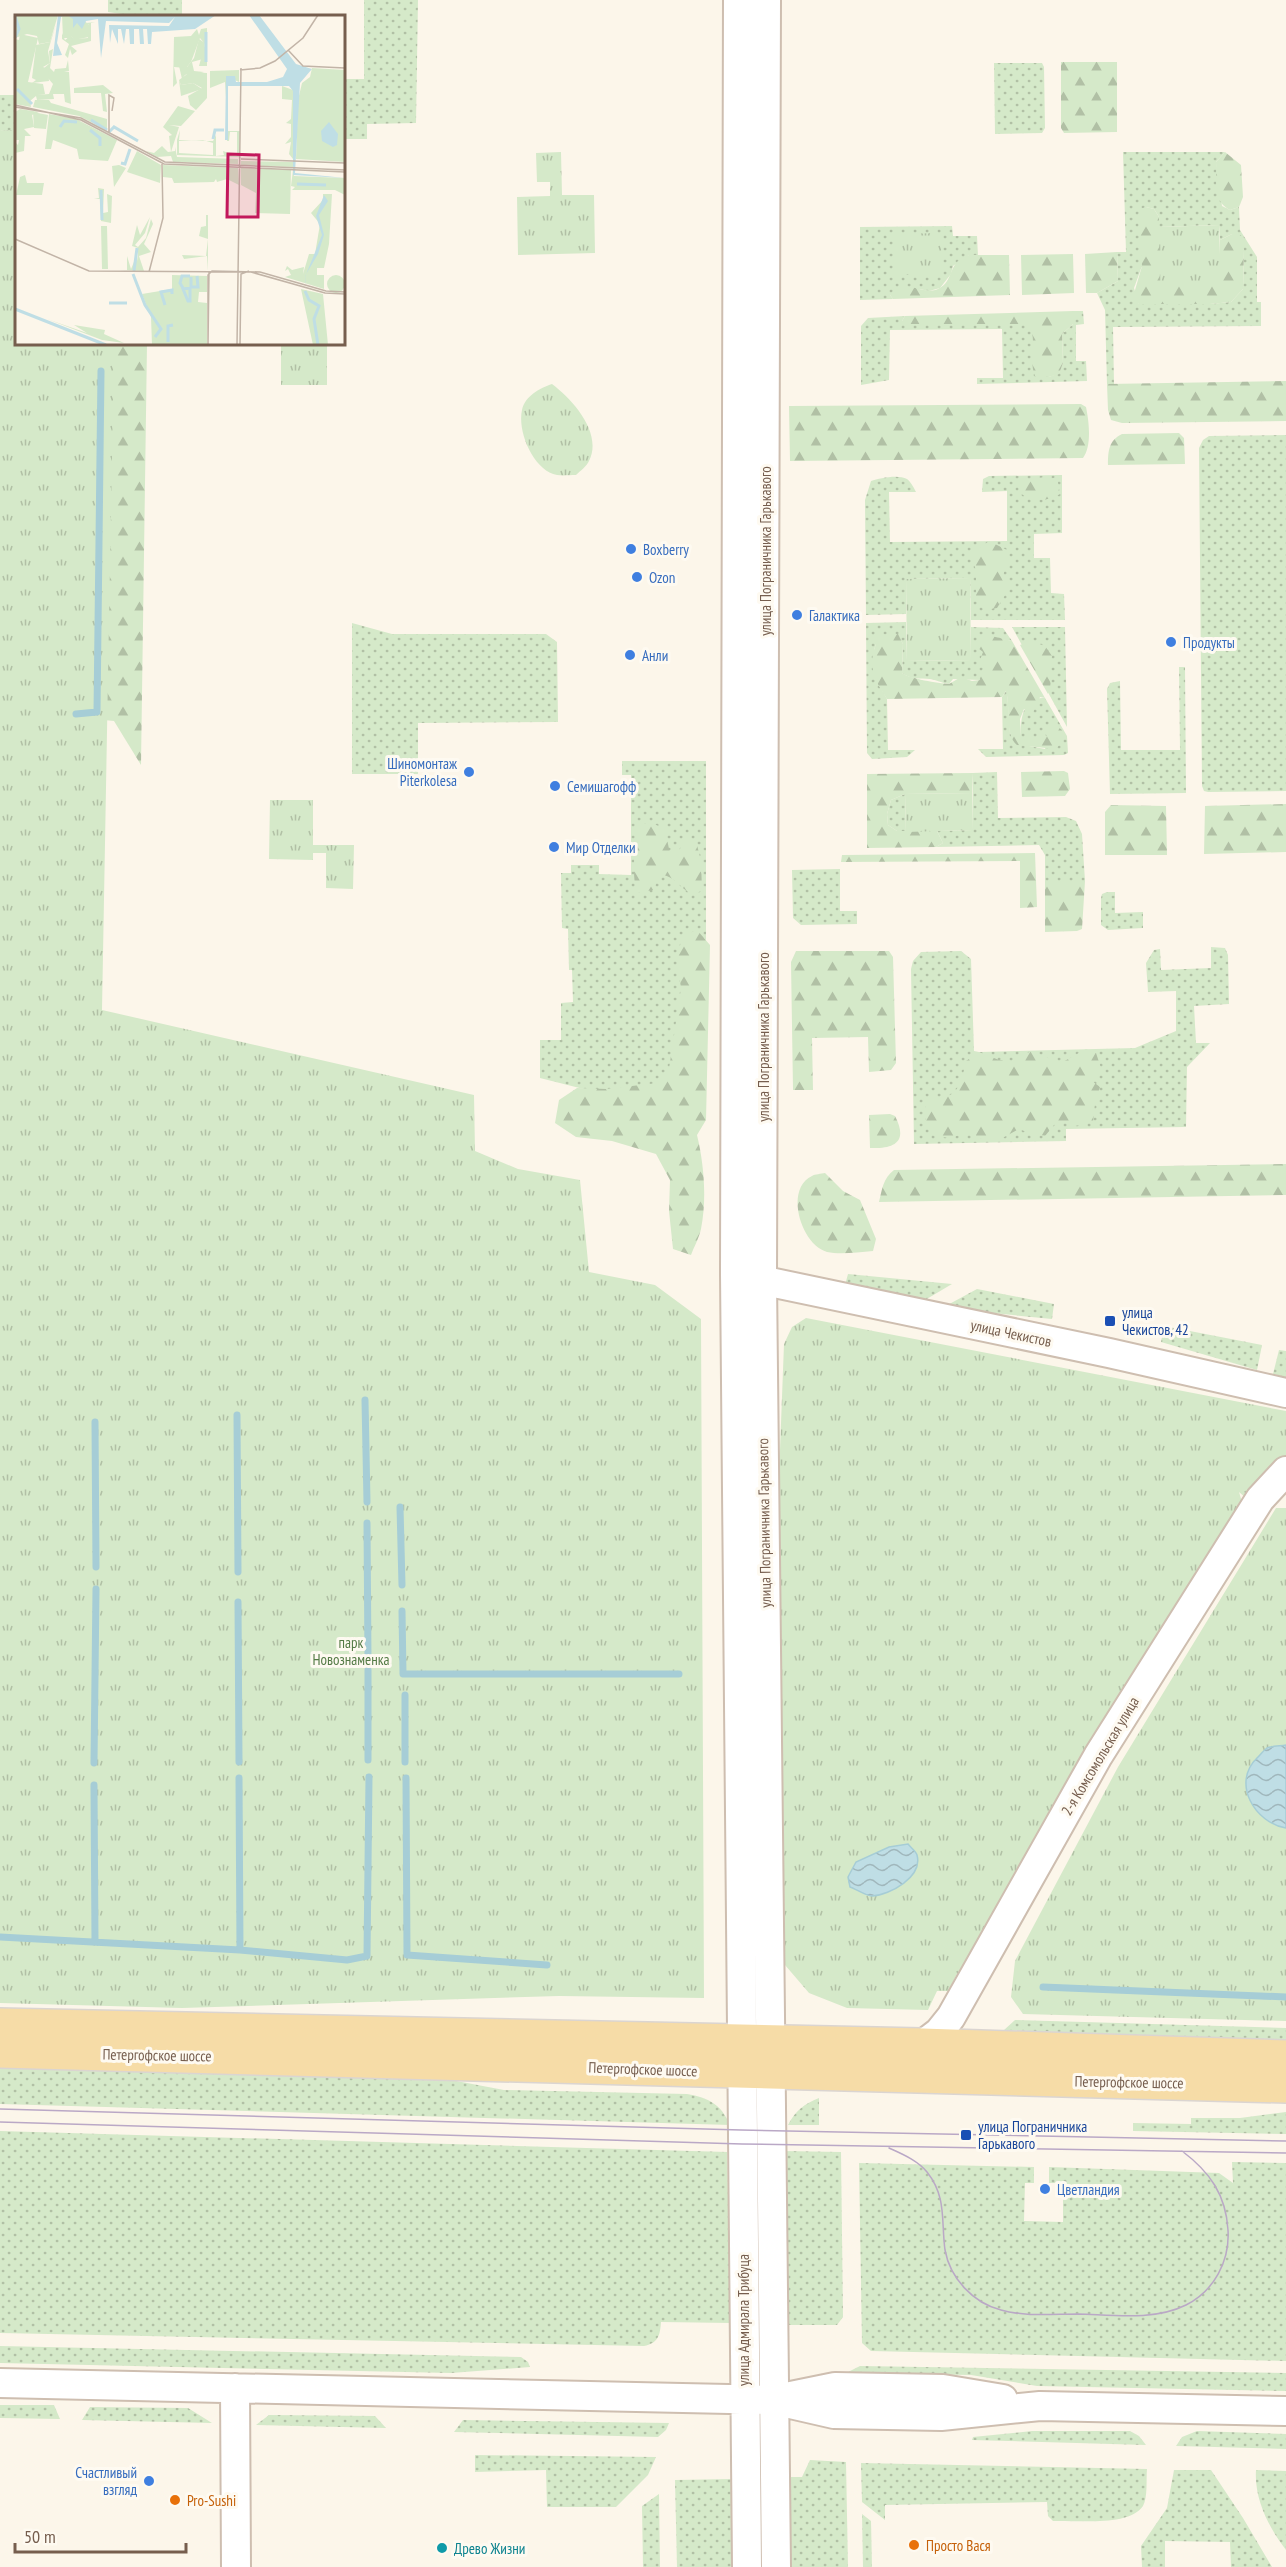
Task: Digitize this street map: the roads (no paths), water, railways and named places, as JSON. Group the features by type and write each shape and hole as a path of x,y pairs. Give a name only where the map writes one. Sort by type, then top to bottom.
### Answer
{"main road":[{"name":"Петергофское шоссе","path":"0,2025 756,2057 1286,2086"},
{"name":"Петергофское шоссе","path":"0,2051 756,2057 922,2045 1286,2057"}],"street":[{"name":"улица Пограничника Гарькавого","path":"738,0 756,2057"},
{"name":"улица Пограничника Гарькавого","path":"748,1277 766,0"},
{"name":"улица Чекистов","path":"748,1277 1286,1393"},
{"name":"2-я Комсомольская улица","path":"922,2045 939,2032 951,2017 1098,1756 1260,1499 1286,1471"},
{"name":"улица Адмирала Трибуца","path":"747,2567 744,2400 756,2057"},
{"name":"улица Адмирала Трибуца","path":"756,2057 773,2400 776,2567"},
{"path":"0,2383 773,2400 834,2414 941,2416 1040,2406 1286,2411"},
{"path":"235,2388 236,2567"}],"water":[{"path":"1286,1745 1286,1828 1275,1825 1256,1810 1250,1801 1246,1779 1250,1768 1266,1749"},
{"path":"908,1844 916,1854 918,1863 915,1871 904,1883 887,1892 872,1896 850,1887 848,1877 856,1862 889,1847"}],"waterway":[{"path":"76,714 97,712 101,371"},
{"path":"365,1400 367,1502"},
{"path":"237,1415 238,1572"},
{"path":"95,1422 96,1567"},
{"path":"400,1507 402,1585"},
{"path":"367,1523 368,1659"},
{"path":"94,1763 96,1589"},
{"path":"238,1602 239,1762"},
{"path":"402,1611 403,1674 679,1674"},
{"path":"368,1670 368,1760"},
{"path":"405,1695 405,1762"},
{"path":"0,1937 240,1950 347,1960 367,1956 369,1777"},
{"path":"239,1778 240,1950"},
{"path":"406,1778 407,1955 547,1965"},
{"path":"94,1785 95,1942"},
{"path":"1043,1987 1286,1997"}],"tram line":[{"path":"0,2109 741,2130 1286,2141"},
{"path":"0,2122 742,2144 1286,2153"},
{"path":"889,2148 919,2164 933,2181 938,2191 942,2210 948,2260 964,2288 981,2302 991,2307 1020,2314 1119,2316 1161,2313 1186,2305 1205,2292 1223,2264 1228,2242 1224,2206 1215,2185 1201,2167 1182,2151"}],"place":[{"name":"Boxberry","path":"631,549"},
{"name":"Ozon","path":"637,577"},
{"name":"Галактика","path":"797,615"},
{"name":"Продукты","path":"1171,642"},
{"name":"Анли","path":"630,655"},
{"name":"Шиномонтаж Piterkolesa","path":"469,772"},
{"name":"Семишагофф","path":"555,786"},
{"name":"Мир Отделки","path":"554,847"},
{"name":"улица Чекистов, 42","path":"1110,1321"},
{"name":"улица Пограничника Гарькавого","path":"966,2135"},
{"name":"Цветландия","path":"1045,2189"},
{"name":"Счастливый взгляд","path":"149,2481"},
{"name":"Pro-Sushi","path":"175,2500"},
{"name":"Просто Вася","path":"914,2545"},
{"name":"Древо Жизни","path":"442,2548"}],"park label":[{"name":"парк Новознаменка","path":"351,1650"}]}
